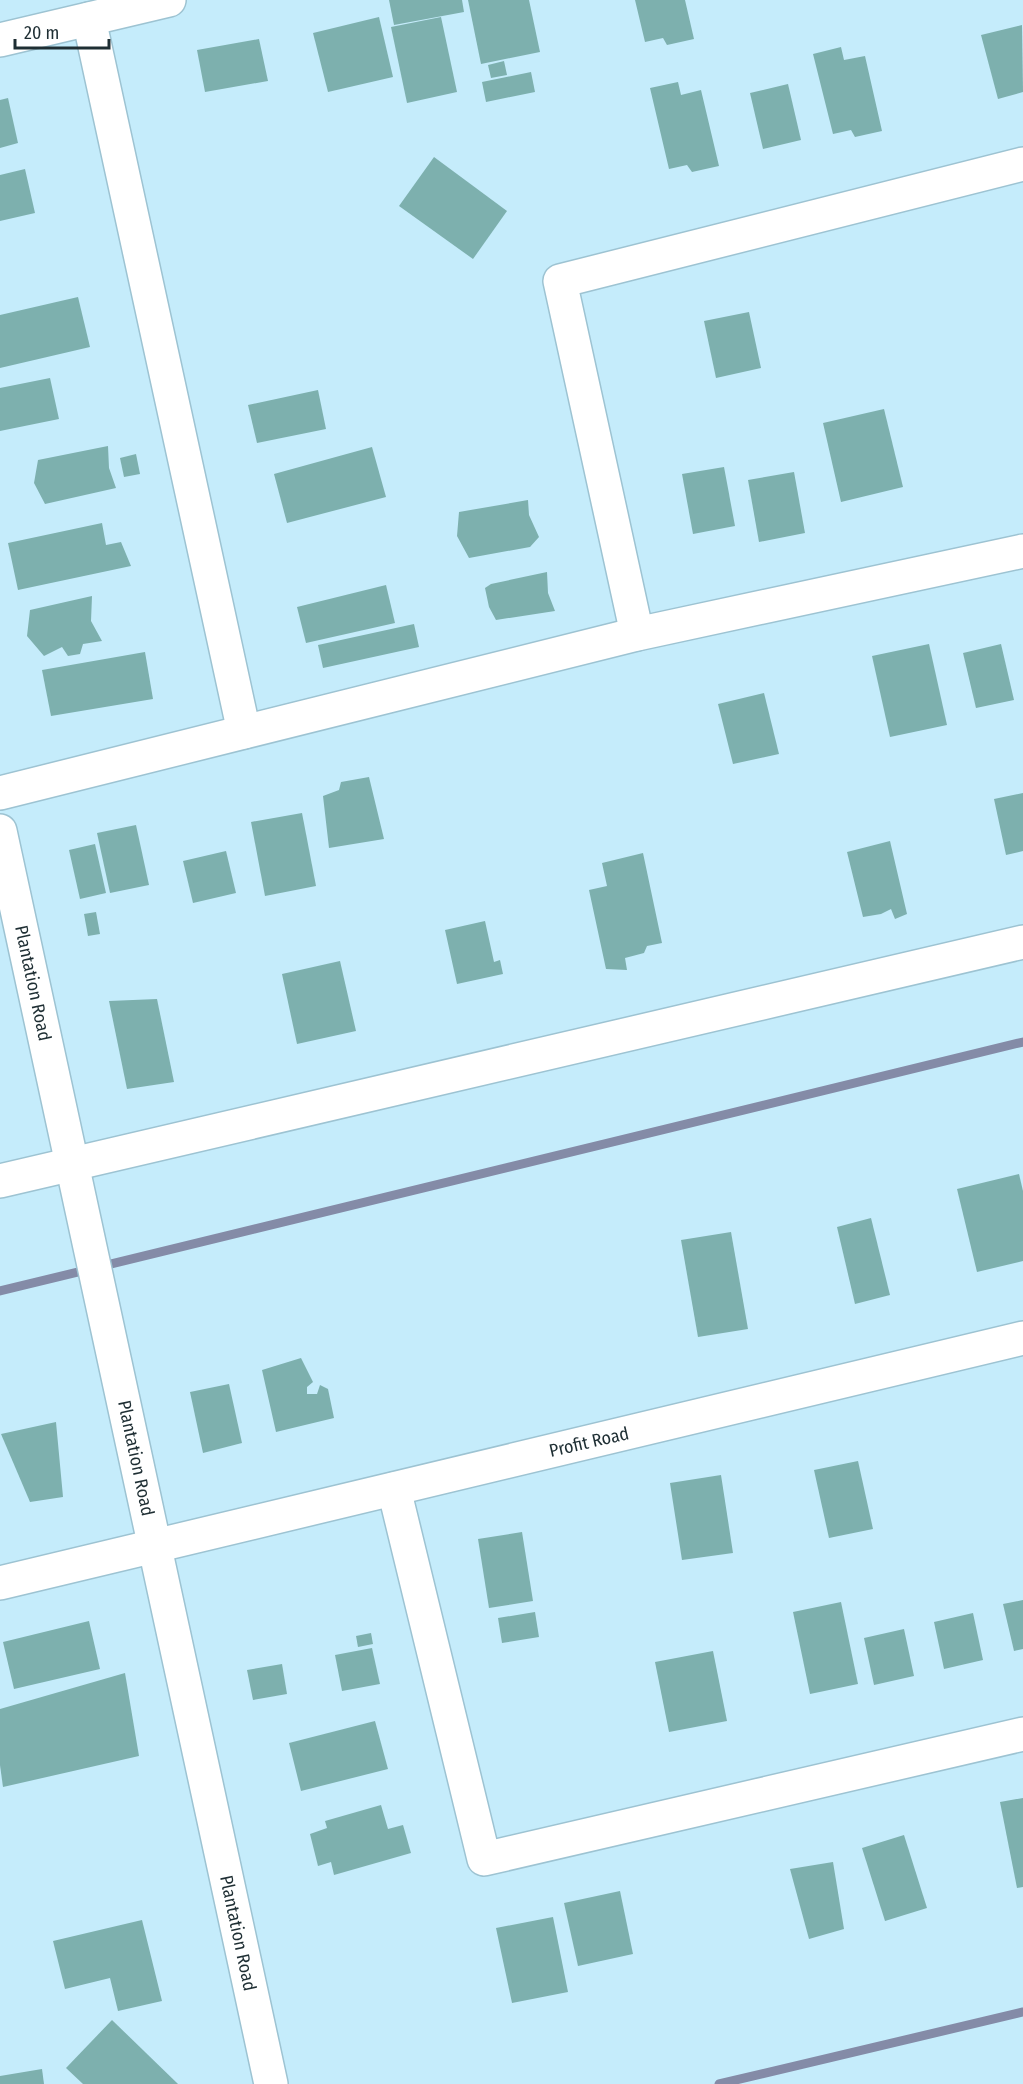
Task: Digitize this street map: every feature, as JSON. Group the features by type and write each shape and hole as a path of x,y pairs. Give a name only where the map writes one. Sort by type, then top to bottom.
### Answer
{"street":[{"path":"0,40 169,0"},
{"path":"89,19 244,732"},
{"path":"637,634 560,281 1023,164"},
{"path":"0,793 637,634 1023,551"},
{"name":"Plantation Road","path":"0,831 271,2084"},
{"path":"0,1181 1023,942"},
{"name":"Profit Road","path":"0,1583 1023,1338"},
{"path":"394,1489 484,1859 1023,1734"}],"building":[{"path":"389,0 462,0 464,12 394,25"},
{"path":"468,0 529,0 540,52 481,64"},
{"path":"635,0 685,0 694,39 667,45 663,38 645,42"},
{"path":"379,17 393,77 328,92 313,33"},
{"path":"441,17 457,92 407,103 391,27"},
{"path":"1022,25 1023,92 998,99 981,35"},
{"path":"259,39 268,81 205,92 197,50"},
{"path":"841,47 844,60 865,56 882,131 855,137 851,130 833,134 813,54"},
{"path":"504,61 507,75 491,78 488,65"},
{"path":"531,72 535,92 486,102 482,82"},
{"path":"678,82 681,95 701,90 719,166 692,172 687,165 669,169 650,88"},
{"path":"788,84 801,140 763,149 750,93"},
{"path":"8,98 18,143 0,148 0,100"},
{"path":"434,157 507,211 473,259 399,206"},
{"path":"25,169 35,213 0,221 0,175"},
{"path":"78,297 90,347 0,368 0,315"},
{"path":"749,312 761,368 716,378 704,321"},
{"path":"50,378 59,419 0,431 0,388"},
{"path":"318,390 326,429 257,443 248,405"},
{"path":"884,409 903,487 841,502 823,423"},
{"path":"108,446 109,468 116,488 45,504 34,483 38,460"},
{"path":"372,447 386,497 287,523 274,474"},
{"path":"136,454 140,474 124,477 120,458"},
{"path":"724,467 735,526 693,534 682,474"},
{"path":"794,472 805,533 759,542 748,480"},
{"path":"528,500 529,515 539,537 530,547 469,558 457,536 459,512"},
{"path":"102,523 106,545 121,542 131,566 18,590 8,543"},
{"path":"547,572 548,593 555,611 496,620 489,607 485,588 491,584"},
{"path":"386,585 395,623 306,643 297,607"},
{"path":"92,596 91,621 102,641 83,644 80,654 68,656 62,647 44,656 27,636 30,610"},
{"path":"414,624 419,647 323,668 318,645"},
{"path":"929,644 947,725 890,737 872,656"},
{"path":"1001,644 1014,700 976,708 963,653"},
{"path":"145,652 153,699 51,716 42,670"},
{"path":"764,693 779,754 733,764 718,704"},
{"path":"369,777 384,839 329,848 323,796 339,790 341,782"},
{"path":"1023,793 1023,851 1006,855 994,799"},
{"path":"302,813 316,886 265,896 251,822"},
{"path":"136,825 149,885 110,893 97,833"},
{"path":"890,841 907,914 895,919 891,909 881,914 863,917 847,852"},
{"path":"95,844 106,893 80,899 69,850"},
{"path":"226,851 236,893 193,903 183,861"},
{"path":"643,853 662,943 647,946 644,953 625,958 627,970 606,969 589,890 607,886 602,863"},
{"path":"96,912 100,934 88,936 84,914"},
{"path":"485,921 494,962 500,960 503,974 457,984 445,930"},
{"path":"340,961 356,1031 297,1044 282,974"},
{"path":"157,999 174,1082 127,1089 109,1001"},
{"path":"1019,1174 1023,1191 1023,1261 977,1272 957,1189"},
{"path":"871,1218 890,1295 855,1304 837,1227"},
{"path":"731,1232 748,1329 698,1337 681,1240"},
{"path":"301,1358 313,1382 307,1387 307,1394 317,1394 320,1385 328,1389 334,1418 276,1432 262,1370"},
{"path":"229,1384 242,1443 203,1453 190,1392"},
{"path":"56,1422 63,1497 30,1502 1,1434"},
{"path":"858,1461 873,1529 829,1538 814,1470"},
{"path":"721,1475 733,1553 682,1560 670,1483"},
{"path":"522,1532 533,1601 489,1608 478,1539"},
{"path":"1023,1600 1023,1649 1014,1651 1003,1604"},
{"path":"841,1602 858,1684 810,1694 793,1612"},
{"path":"535,1612 539,1637 502,1643 498,1618"},
{"path":"973,1613 983,1660 944,1669 934,1622"},
{"path":"89,1621 100,1669 14,1689 3,1642"},
{"path":"904,1629 914,1676 874,1685 864,1638"},
{"path":"371,1633 373,1644 358,1647 356,1636"},
{"path":"372,1648 380,1684 342,1691 335,1655"},
{"path":"713,1651 727,1721 669,1732 655,1662"},
{"path":"282,1664 287,1694 253,1700 247,1670"},
{"path":"125,1673 139,1756 3,1787 0,1765 0,1709"},
{"path":"375,1721 388,1769 301,1791 289,1743"},
{"path":"1023,1798 1023,1887 1017,1888 1000,1802"},
{"path":"381,1805 388,1829 403,1825 411,1853 334,1875 331,1862 318,1866 310,1834 327,1828 325,1821"},
{"path":"904,1835 927,1908 885,1921 862,1848"},
{"path":"833,1862 844,1929 809,1939 790,1869"},
{"path":"620,1891 633,1954 578,1966 564,1903"},
{"path":"553,1917 568,1992 512,2003 496,1928"},
{"path":"142,1920 162,2001 118,2011 110,1978 65,1989 53,1941"},
{"path":"112,2020 178,2084 83,2084 66,2068"},
{"path":"42,2069 44,2084 0,2084 0,2076"}],"waterway":[{"path":"0,1291 1023,1042"},
{"path":"719,2084 1023,2012"}]}
